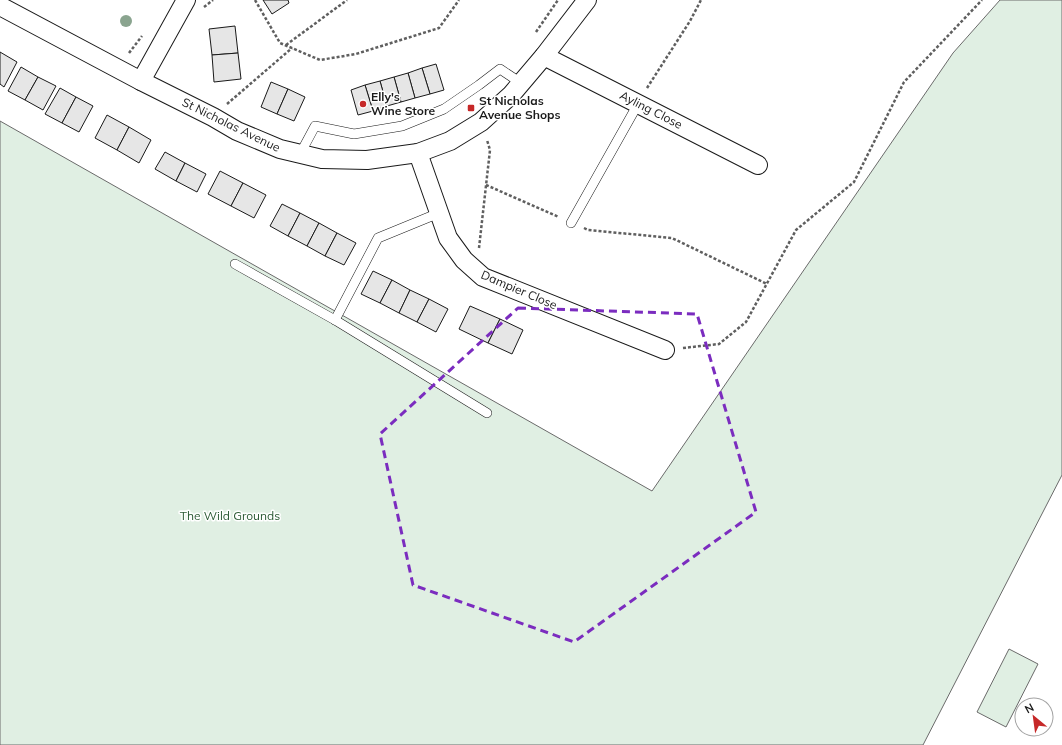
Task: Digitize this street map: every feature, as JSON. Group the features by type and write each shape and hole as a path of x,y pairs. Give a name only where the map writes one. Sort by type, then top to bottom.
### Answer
{"street":[{"path":"141,81 186,0"},
{"name":"St Nicholas Avenue","path":"0,6 237,131 280,150 322,159 367,160 418,154 450,142 481,122 511,95 544,56 587,0"},
{"name":"Ayling Close","path":"544,56 758,165"},
{"name":"Dampier Close","path":"418,154 448,238 464,260 483,277 665,350"}],"lane":[{"path":"300,154 315,126 354,134 402,126 444,109 480,85 500,69 521,83"},
{"path":"571,223 638,104"},
{"path":"335,320 378,238 439,213"},
{"path":"235,264 335,320 487,413"}],"path":[{"path":"203,7 213,0"},
{"path":"255,0 280,43 320,60 356,54 439,28 459,0"},
{"path":"286,45 347,0"},
{"path":"533,37 558,0"},
{"path":"638,104 690,21 701,0"},
{"path":"665,350 719,344 746,322 796,230 854,182 904,82 982,0"},
{"path":"213,117 292,48"},
{"path":"476,271 490,150 481,122"},
{"path":"486,185 588,230 672,238 767,284"}],"highlighted area":[{"path":"518,308 697,314 756,512 574,642 413,585 380,434"}],"green space":[{"name":"The Wild Grounds","path":"1000,0 1062,0 1062,475 923,745 0,745 0,121 652,491 953,53"},
{"path":"1009,649 1038,664 1021,697 1014,697 1014,711 1006,727 977,712"}],"building":[{"path":"263,0 288,0 289,3 272,14"},
{"path":"235,26 238,53 212,55 209,29"},
{"path":"0,52 17,62 4,87 0,84"},
{"path":"238,53 241,79 214,82 212,55"},
{"path":"436,64 444,90 430,94 422,68"},
{"path":"21,67 38,77 25,100 8,91"},
{"path":"422,68 430,94 415,98 408,73"},
{"path":"408,73 415,98 401,102 394,77"},
{"path":"38,77 56,86 43,110 25,100"},
{"path":"394,77 401,102 387,106 380,81"},
{"path":"380,81 387,106 373,111 365,85"},
{"path":"271,82 288,89 277,114 261,107"},
{"path":"365,85 373,111 358,115 351,90"},
{"path":"60,88 76,97 62,123 45,114"},
{"path":"288,89 305,97 294,121 277,114"},
{"path":"76,97 93,106 79,132 62,123"},
{"path":"107,115 129,127 117,150 95,138"},
{"path":"129,127 151,140 139,163 117,150"},
{"path":"165,152 185,163 176,181 155,169"},
{"path":"185,163 206,174 197,192 176,181"},
{"path":"220,171 243,183 231,206 208,194"},
{"path":"243,183 266,195 254,218 231,206"},
{"path":"282,204 300,213 288,236 270,226"},
{"path":"300,213 319,223 307,246 288,236"},
{"path":"319,223 337,233 325,256 307,246"},
{"path":"337,233 356,243 344,265 325,256"},
{"path":"373,271 392,280 380,303 361,294"},
{"path":"392,280 410,290 399,313 380,303"},
{"path":"410,290 429,299 417,322 399,313"},
{"path":"429,299 448,309 436,332 417,322"},
{"path":"470,306 500,319 488,343 459,329"},
{"path":"500,319 523,330 512,354 488,343"}],"place":[{"name":"Elly's Wine Store","path":"363,104"},
{"name":"St Nicholas Avenue Shops","path":"471,108"}]}
